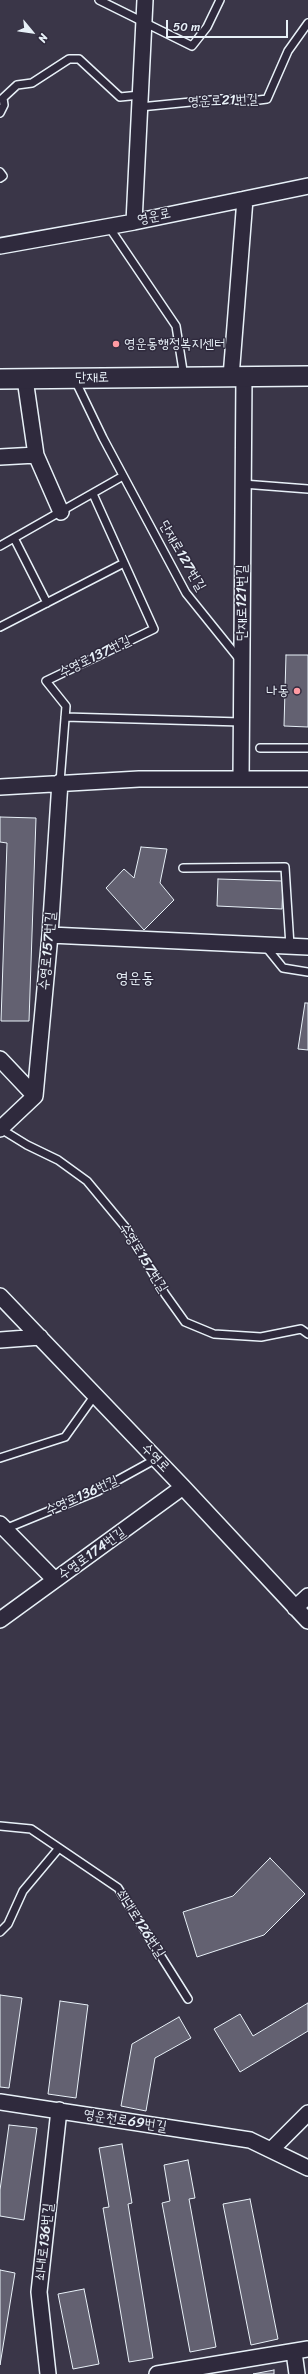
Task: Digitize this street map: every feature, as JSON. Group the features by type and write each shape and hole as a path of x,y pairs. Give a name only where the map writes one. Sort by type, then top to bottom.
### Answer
{"street":[{"path":"134,222 145,0"},
{"name":"영운로","path":"0,246 134,222 308,186"},
{"path":"237,376 245,199"},
{"name":"단재로121번길","path":"237,376 243,484 241,779"},
{"name":"단재로","path":"0,379 308,376"},
{"path":"25,378 36,455 61,512"},
{"path":"0,457 36,455"},
{"path":"0,787 60,782 139,779 308,779"},
{"name":"수영로157번길","path":"0,1129 35,1096 50,935 60,782"},
{"path":"50,935 308,947"},
{"path":"0,1059 35,1096"},
{"name":"수영로","path":"0,1296 95,1394 308,1621"},
{"path":"0,1340 40,1336"},
{"name":"수영로174번길","path":"0,1620 183,1487"},
{"name":"수영로136번길","path":"1,1525 55,1580"},
{"path":"295,1608 308,1596"},
{"name":"영운천로69번길","path":"0,2102 250,2140 308,2168"},
{"name":"쇠내로136번길","path":"48,2374 39,2292 59,2110"},
{"path":"271,2150 308,2113"},
{"path":"157,2374 301,2350 297,2374"}],"lane":[{"path":"99,0 192,46 207,27 220,0"},
{"name":"영운로21번길","path":"0,113 4,105 3,98 17,85 32,83 69,58 80,59 120,97 140,101 221,99 251,101 267,99 288,51 308,23"},
{"path":"0,172 3,176 0,178"},
{"path":"109,226 176,326 184,377"},
{"name":"단재로127번길","path":"74,378 123,476 186,593 242,662"},
{"path":"0,546 123,476"},
{"path":"243,484 308,489"},
{"name":"수영로137번길","path":"60,782 66,706 46,681 154,629 93,494"},
{"path":"14,538 47,603"},
{"path":"0,627 124,563"},
{"path":"65,717 241,722"},
{"path":"260,748 308,748"},
{"path":"183,868 285,867 290,946"},
{"path":"264,945 283,968 308,972"},
{"name":"수영로157번길","path":"0,1129 27,1145 58,1160 87,1181 126,1228 185,1322 214,1334 261,1337 301,1329 308,1334"},
{"path":"0,1458 65,1437 95,1394"},
{"name":"수영로136번길","path":"1,1525 98,1491 156,1459"},
{"name":"쇠내로126번길","path":"0,1826 31,1829 118,1888 188,1999"},
{"path":"0,1932 8,1924 23,1891 59,1848"}],"building":[{"name":"나동","path":"286,655 308,655 308,727 284,726"},
{"path":"0,817 36,818 29,1021 1,1021 7,843 0,842"},
{"path":"141,847 167,849 160,883 174,900 144,930 106,888 124,869 134,878"},
{"path":"218,879 283,881 282,909 217,906"},
{"path":"305,1003 308,1003 308,1050 298,1049"},
{"path":"270,1858 305,1894 264,1935 197,1957 183,1912 233,1896"},
{"path":"0,1995 22,1998 9,2088 0,2087"},
{"path":"60,2001 88,2005 76,2098 48,2094"},
{"path":"308,2003 308,2031 240,2072 214,2029 240,2014 253,2036"},
{"path":"179,2017 191,2038 155,2058 146,2111 121,2106 132,2044"},
{"path":"9,2125 37,2128 24,2220 0,2216 0,2190"},
{"path":"122,2144 132,2203 128,2204 153,2358 129,2362 103,2208 109,2207 99,2148"},
{"path":"188,2160 195,2198 189,2199 216,2347 190,2352 162,2203 170,2201 164,2165"},
{"path":"250,2199 278,2339 251,2345 223,2204"},
{"path":"0,2270 15,2273 0,2365"},
{"path":"84,2289 99,2364 73,2369 58,2294"},
{"path":"274,2370 274,2374 253,2374"}],"place":[{"name":"영운동행정복지센터","path":"116,344"},
{"name":"나동","path":"297,691"}],"district":[{"name":"영운동","path":"135,979"}]}
